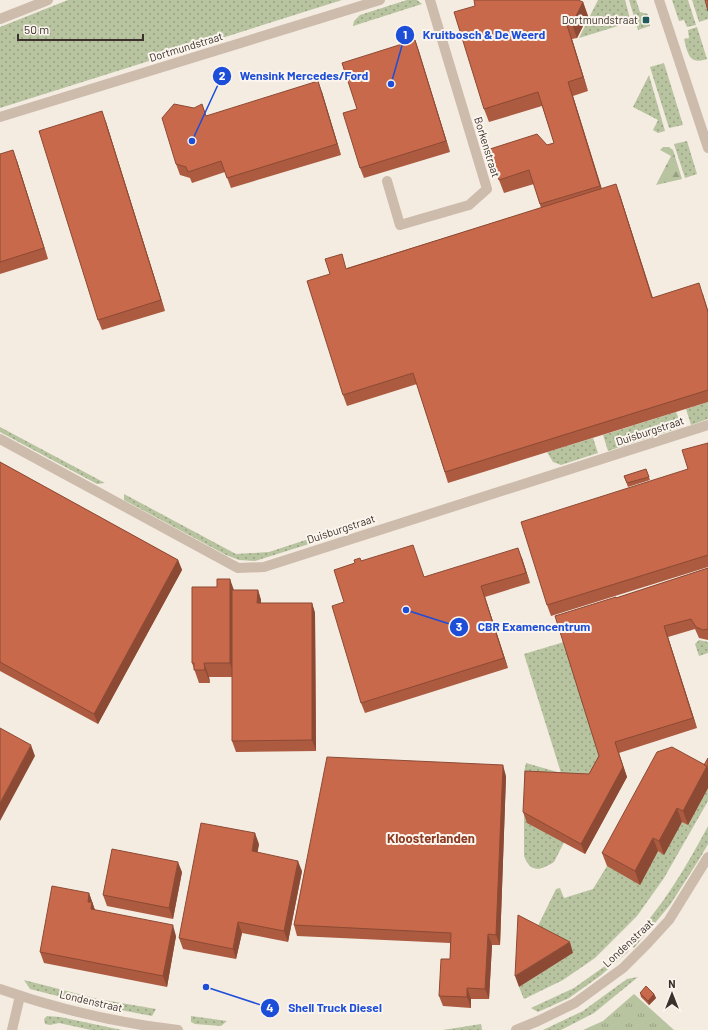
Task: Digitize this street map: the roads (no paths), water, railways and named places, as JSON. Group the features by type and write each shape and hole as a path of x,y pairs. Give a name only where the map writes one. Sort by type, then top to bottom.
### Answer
{"street":[{"path":"0,19 48,0"},
{"name":"Dortmundstraat","path":"0,117 380,0"},
{"name":"Borkenstraat","path":"387,181 400,225 469,205 487,189 430,0"},
{"path":"659,0 708,148"},
{"name":"Duisburgstraat","path":"0,439 238,568 264,567 708,425"},
{"name":"Londenstraat","path":"516,1030 538,1021 575,1002 623,968 669,920 708,857"},
{"name":"Londenstraat","path":"0,989 64,1008 111,1019 178,1030"},
{"path":"12,1030 20,996"}],"place":[{"name":"Dortmundstraat","path":"646,20"},
{"name":"Kruitbosch & De Weerd","path":"391,84"},
{"name":"Wensink Mercedes/Ford","path":"192,141"},
{"name":"CBR Examencentrum","path":"406,610"},
{"name":"Shell Truck Diesel","path":"206,987"}],"district":[{"name":"Kloosterlanden","path":"431,838"}]}
